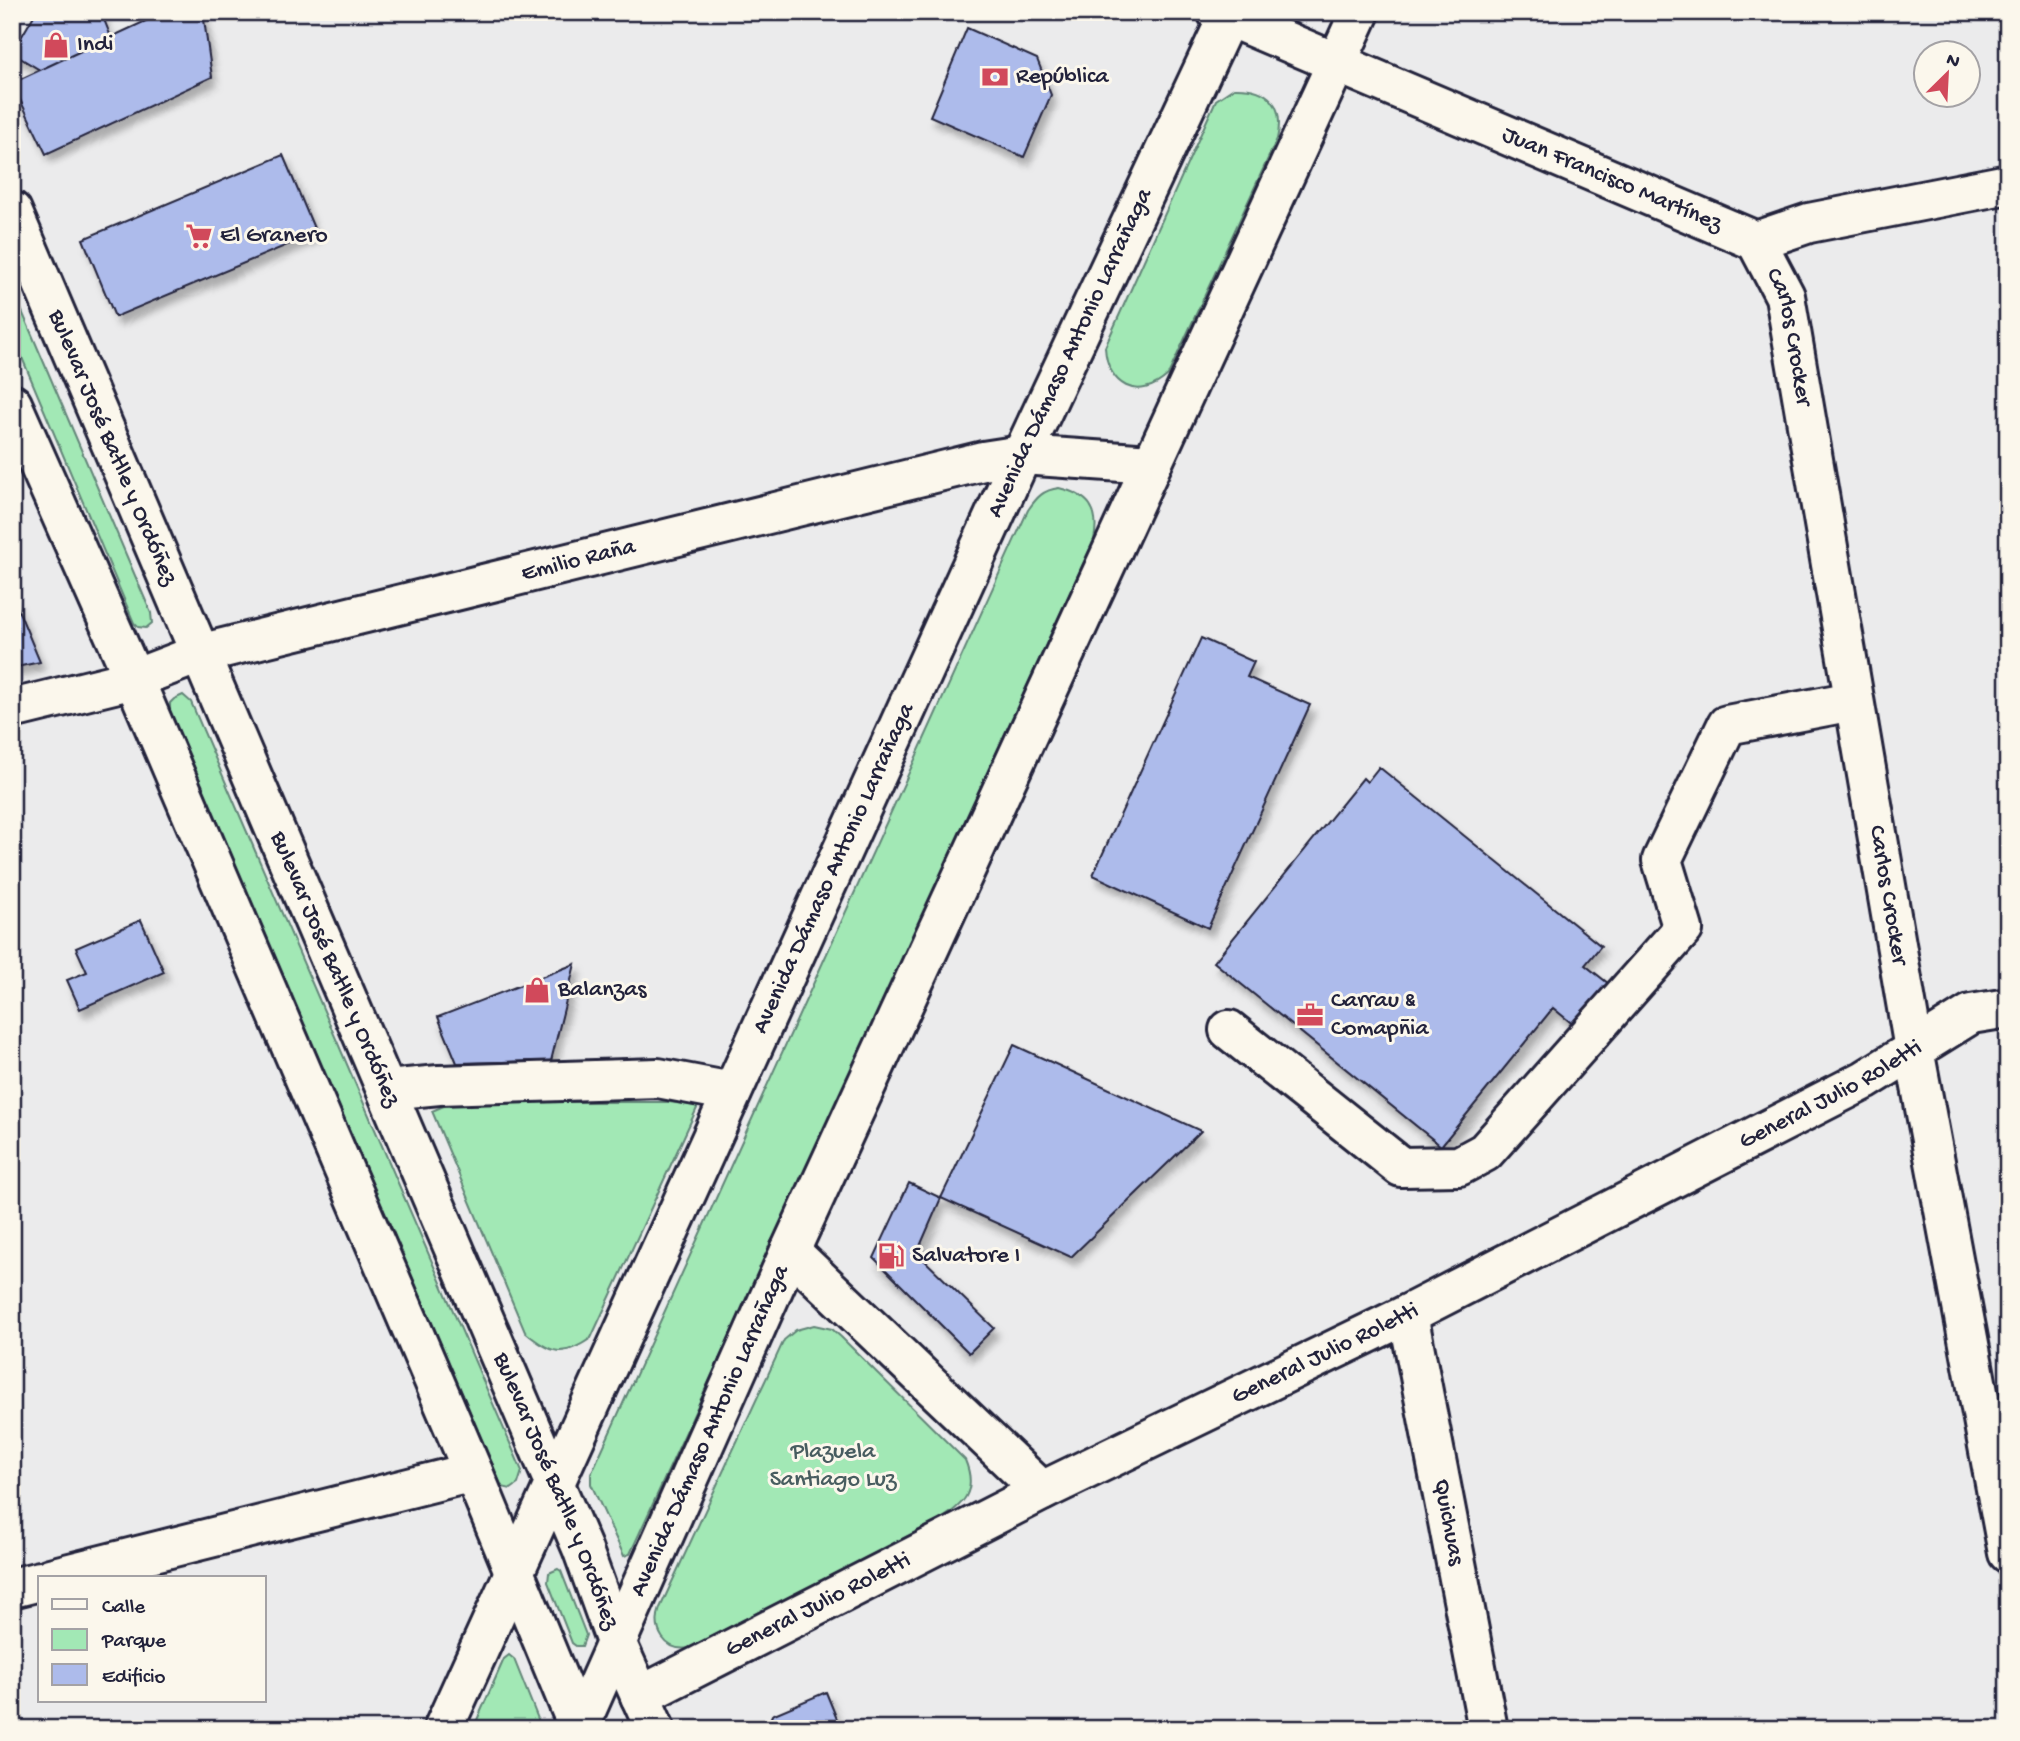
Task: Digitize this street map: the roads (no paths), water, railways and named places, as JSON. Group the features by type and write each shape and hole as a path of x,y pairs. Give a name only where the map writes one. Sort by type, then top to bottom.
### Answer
{"street":[{"name":"Avenida Dámaso Antonio Larrañaga","path":"578,1728 790,1251 1360,12"},
{"name":"Avenida Dámaso Antonio Larrañaga","path":"443,1729 1226,13"},
{"name":"Juan Francisco Martínez","path":"1226,13 1337,64 1756,241"},
{"path":"1756,241 1810,223 2008,184"},
{"name":"Bulevar José Batlle y Ordóñez","path":"12,211 582,1548 616,1642 648,1712"},
{"name":"Carlos Crocker","path":"1756,241 1785,296 1914,1049 2006,1529"},
{"path":"12,404 134,679 473,1472 578,1728"},
{"name":"Emilio Raña","path":"12,709 134,679 199,654 983,461 1022,456 1151,464"},
{"path":"1229,1030 1401,1167 1458,1167 1485,1152 1683,929 1662,860 1727,725 1853,701"},
{"name":"General Julio Roletti","path":"648,1712 1042,1491 1408,1314 1865,1080 1971,1014 2008,1008"},
{"path":"387,1090 439,1085 658,1078 732,1092"},
{"name":"Avenida Dámaso Antonio Larrañaga","path":"790,1251 1042,1491"},
{"name":"Quichuas","path":"1408,1314 1488,1729"},
{"path":"58,1576 473,1472"},
{"path":"12,1588 38,1582"}],"place":[{"name":"Indi","path":"56,45"},
{"name":"República","path":"995,77"},
{"name":"El Granero","path":"199,236"},
{"name":"Balanzas","path":"537,990"},
{"name":"Carrau & Comapñia","path":"1310,1015"},
{"name":"Salvatore I","path":"891,1256"}],"park label":[{"name":"Plazuela Santiago Luz","path":"833,1466"}]}
